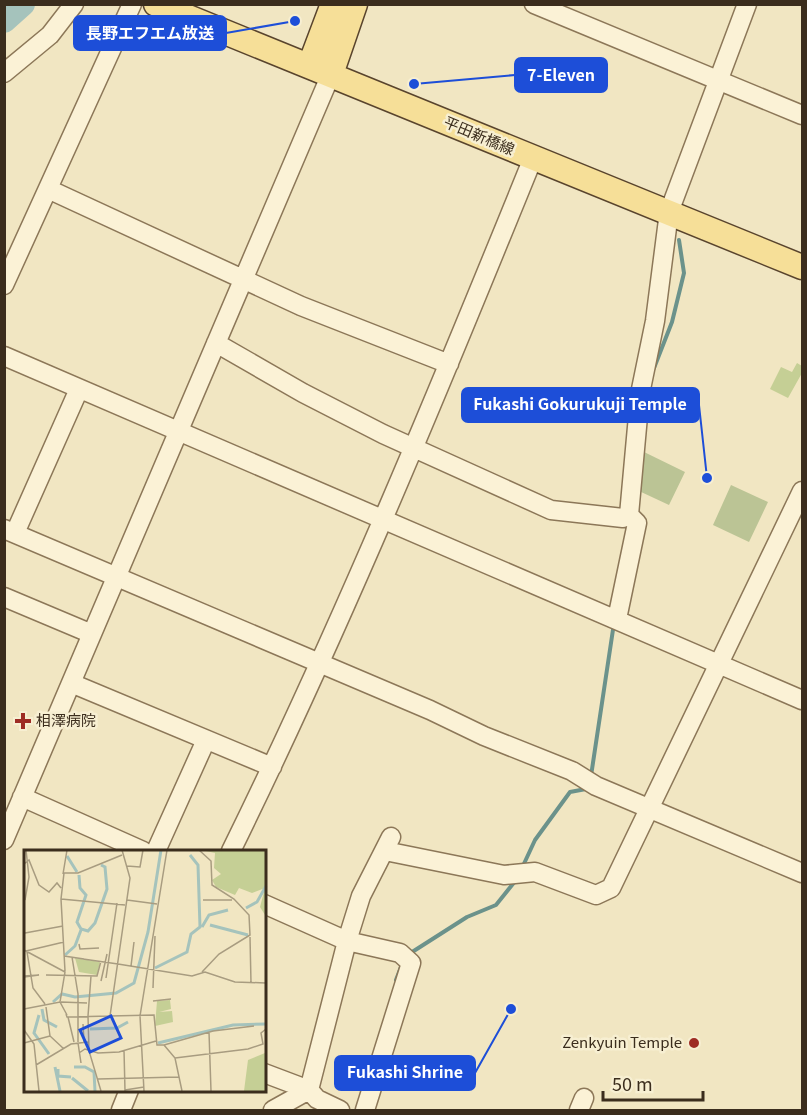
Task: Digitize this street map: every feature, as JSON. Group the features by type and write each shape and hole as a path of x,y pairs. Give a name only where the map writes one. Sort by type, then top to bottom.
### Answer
{"main road":[{"name":"平田新橋線","path":"156,4 802,267"},
{"path":"320,70 333,4"},
{"path":"320,70 355,4"}],"street":[{"path":"4,74 50,35 74,4"},
{"path":"4,285 11,255 48,189 132,4"},
{"path":"534,4 557,9 802,115"},
{"path":"631,518 640,394 655,321 669,212 747,4"},
{"path":"4,840 243,280 320,70"},
{"path":"231,850 272,767 384,519 533,158"},
{"path":"48,189 243,280 449,364"},
{"path":"216,343 303,393 413,448 551,510 631,518 637,523 614,618"},
{"path":"4,356 802,700"},
{"path":"79,389 10,531 802,873"},
{"path":"273,1110 309,1090 347,941 361,896 388,844 518,874 535,872 596,895 611,888 718,664 798,512 802,491"},
{"path":"4,597 92,634"},
{"path":"71,683 272,767"},
{"path":"156,850 206,740"},
{"path":"22,797 141,850"},
{"path":"266,905 347,941 403,956 411,963 365,1110"},
{"path":"266,1074 309,1090 317,1099 340,1110"},
{"path":"121,1110 128,1091"}],"green space":[{"path":"797,363 802,366 802,373 788,398 770,389 781,367 792,372"},
{"path":"642,451 685,472 669,505 639,491"},
{"path":"731,485 768,502 749,542 713,525"}],"waterway":[{"path":"4,21 23,4"},
{"path":"654,368 672,322 684,273 679,240"},
{"path":"591,776 614,623"},
{"path":"522,868 535,840 570,792 586,789 587,786"},
{"path":"409,954 467,917 496,905 516,880"},
{"path":"396,980 403,962"}],"place":[{"name":"長野エフエム放送","path":"295,21"},
{"name":"7-Eleven","path":"414,84"},
{"name":"Fukashi Gokurukuji Temple","path":"707,478"},
{"name":"相澤病院","path":"23,721"},
{"name":"Fukashi Shrine","path":"511,1009"},
{"name":"Zenkyuin Temple","path":"694,1043"}]}
